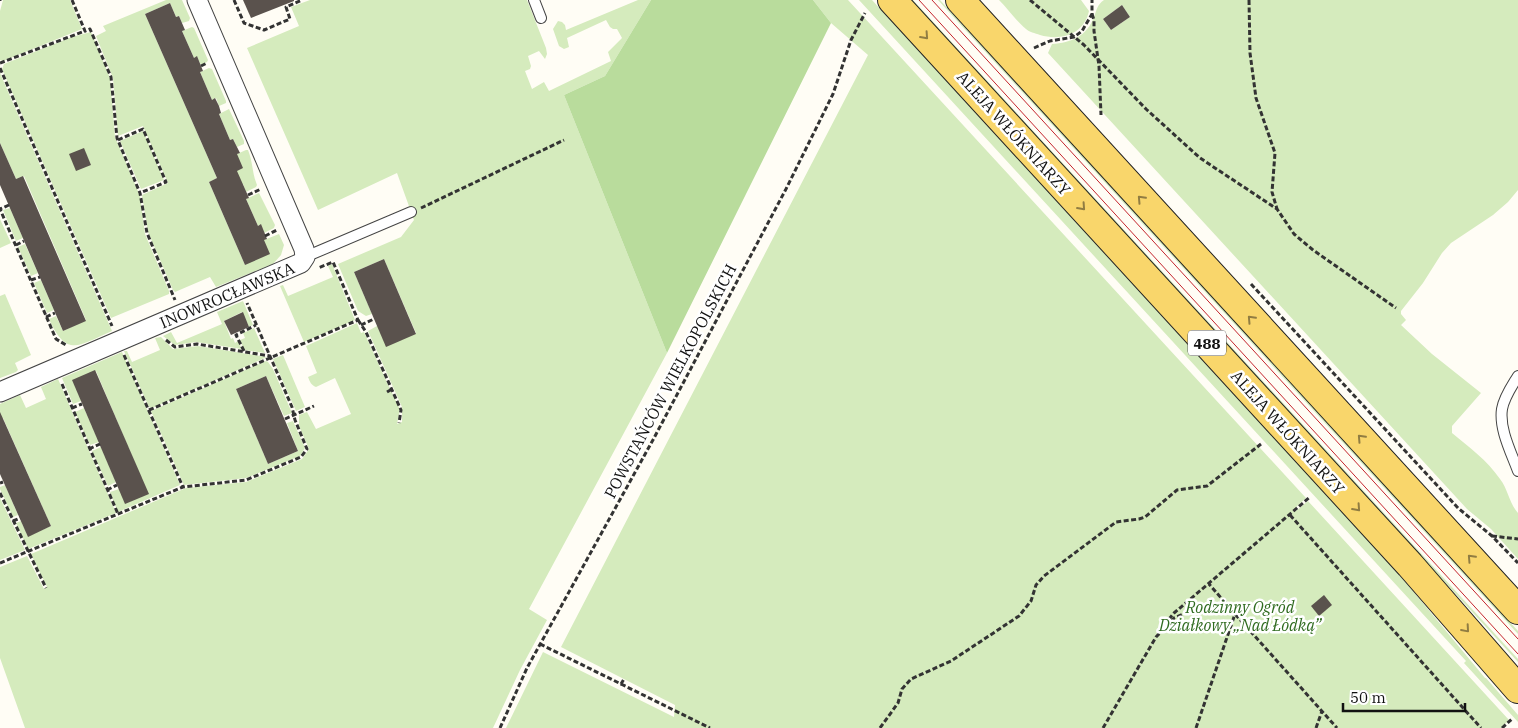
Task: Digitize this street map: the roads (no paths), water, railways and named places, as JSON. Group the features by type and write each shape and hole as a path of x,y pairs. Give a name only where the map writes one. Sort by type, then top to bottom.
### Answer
{"main road":[{"name":"ALEJA WŁÓKNIARZY","path":"892,0 1410,565 1518,689"},
{"path":"960,0 1518,610"}],"street":[{"name":"INOWROCŁAWSKA","path":"0,392 241,290 301,263 305,257 304,249 198,0"}],"lane":[{"path":"534,0 541,18"},
{"path":"305,257 411,212"},
{"path":"1518,376 1508,393 1502,409 1503,425 1518,471"}],"tram line":[{"path":"919,0 1518,654"},
{"path":"932,0 1518,639"}],"park label":[{"name":"Rodzinny Ogród Działkowy „Nad Łódką”","path":"1240,616"}]}
